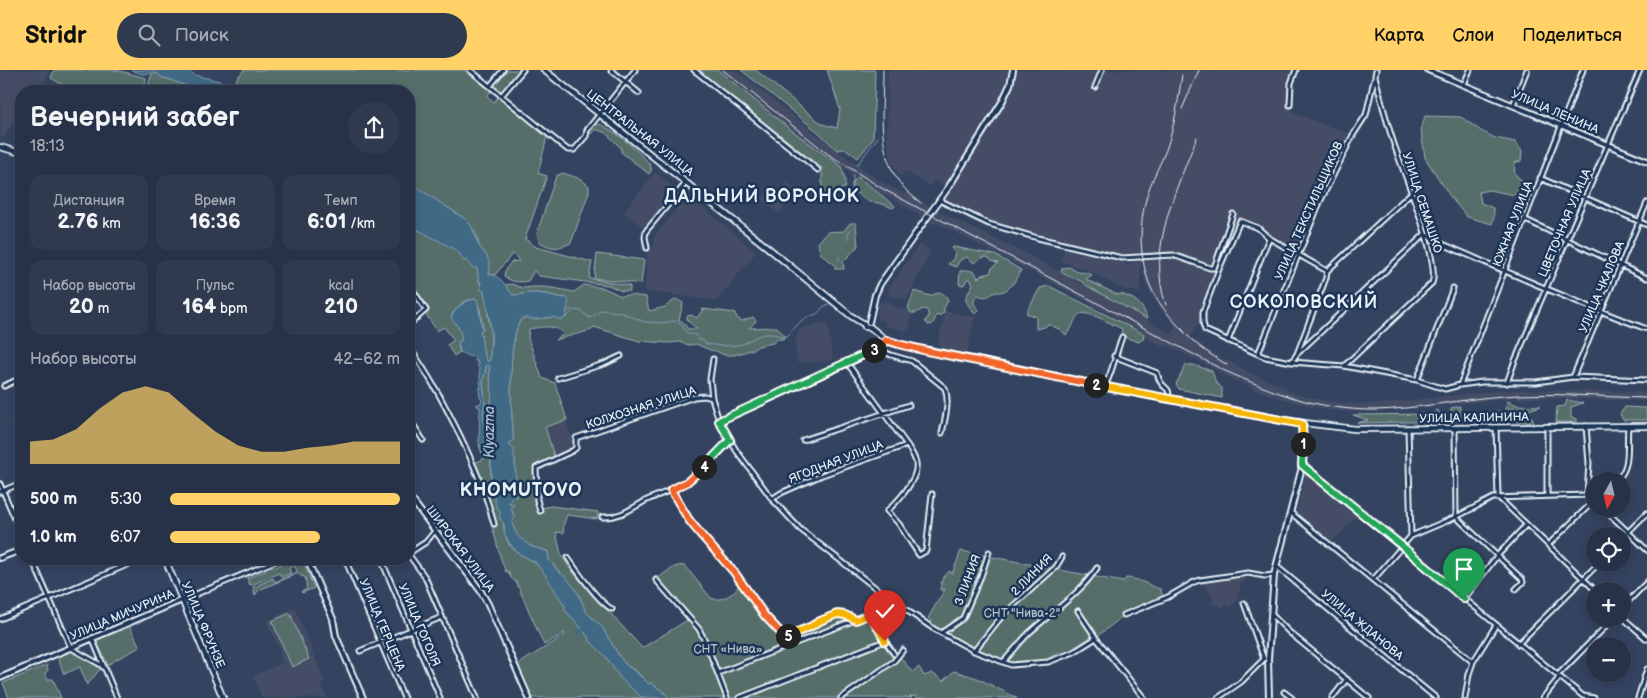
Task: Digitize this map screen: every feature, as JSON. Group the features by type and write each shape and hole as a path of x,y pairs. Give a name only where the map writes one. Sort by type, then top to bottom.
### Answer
{"main road":[{"name":"ЦЕНТРАЛЬНАЯ УЛИЦА","path":"544,70 851,316 868,324 886,340 927,351 1302,424"},
{"path":"0,147 15,152"},
{"name":"УЛИЦА КАЛИНИНА","path":"1302,424 1355,429 1647,426"},
{"name":"УЛИЦА ФРУНЗЕ","path":"167,565 223,698"}],"street":[{"path":"470,70 568,150 574,150 586,136 587,130 635,70"},
{"path":"490,86 503,70"},
{"path":"502,95 523,70"},
{"path":"612,70 639,93"},
{"path":"694,70 818,170"},
{"path":"868,324 872,314 875,295 880,284 939,200 1002,102 1010,84 1013,70"},
{"path":"1095,87 1102,70"},
{"path":"1290,105 1291,83 1296,70"},
{"name":"УЛИЦА СЕМАШКО","path":"1344,366 1432,284 1434,274 1425,234 1395,147 1375,76 1376,70"},
{"name":"УЛИЦА ЛЕНИНА","path":"1428,70 1647,161"},
{"path":"1464,84 1470,70"},
{"path":"1514,105 1527,70"},
{"name":"ЮЖНАЯ УЛИЦА","path":"1460,385 1583,70"},
{"name":"ЦВЕТОЧНАЯ УЛИЦА","path":"1507,382 1640,70"},
{"name":"УЛИЦА ТЕКСТИЛЬЩИКОВ","path":"1258,354 1308,229 1353,135 1366,115 1375,76"},
{"path":"1540,178 1647,225"},
{"path":"648,248 645,237 646,231 686,183"},
{"path":"1292,362 1297,354 1327,271 1412,192"},
{"path":"939,200 989,224 1038,238 1122,258 1180,257 1214,268 1233,214"},
{"name":"УЛИЦА ЧКАЛОВА","path":"1573,377 1647,203"},
{"path":"1524,219 1647,278"},
{"path":"1327,271 1269,238 1258,228 1240,221 1219,269 1202,317 1205,330 1265,356 1292,362 1344,366 1417,380 1445,390 1460,385 1482,382 1536,382 1573,377 1647,380"},
{"path":"1297,354 1425,234 1438,242 1546,289 1600,312 1647,329"},
{"path":"1228,341 1269,238"},
{"path":"1417,380 1453,288"},
{"path":"415,293 426,310 415,320"},
{"path":"1106,384 1122,337"},
{"path":"719,421 878,349 886,340"},
{"path":"878,349 912,361 945,388 947,403 942,433"},
{"path":"415,355 452,418 487,497 494,524"},
{"path":"558,378 604,364 621,356"},
{"path":"1114,356 1157,373 1161,383 1168,388 1170,393 1168,399"},
{"path":"713,359 710,379 712,398 719,421 730,440 772,499 800,529 886,596 941,633 974,651 1011,665 1048,662 1074,652 1096,638"},
{"path":"849,363 915,458 917,466 906,490 887,511 899,524 919,555 926,551 932,494"},
{"path":"4,386 15,381"},
{"name":"КОЛХОЗНАЯ УЛИЦА","path":"540,511 537,500 536,468 576,448 576,438 694,397 705,396 712,398"},
{"path":"803,440 909,405"},
{"path":"1269,698 1266,659 1274,575 1302,465 1302,424"},
{"path":"1586,426 1588,472"},
{"path":"1624,472 1627,466 1628,426"},
{"path":"415,427 423,440"},
{"path":"1496,427 1498,497 1586,582"},
{"path":"1547,496 1548,427"},
{"path":"1408,428 1411,536"},
{"path":"1454,428 1456,517 1522,579 1523,582 1516,589"},
{"path":"602,517 624,513 647,500 687,482 730,440"},
{"name":"ЯГОДНАЯ УЛИЦА","path":"772,499 781,493 822,475 907,445"},
{"path":"1302,465 1518,644 1584,696 1594,698"},
{"path":"0,484 15,520"},
{"path":"2,492 15,487"},
{"path":"671,490 689,520 734,572 765,616 782,634 786,636 837,614 856,620"},
{"path":"1373,580 1411,536 1498,497 1586,495"},
{"name":"ШИРОКАЯ УЛИЦА","path":"415,504 480,590 488,604 529,698"},
{"path":"1548,545 1586,509"},
{"path":"1291,513 1473,662"},
{"path":"1631,529 1647,513"},
{"path":"1613,518 1623,527"},
{"path":"1464,599 1496,556 1526,524"},
{"path":"415,550 426,542 435,531"},
{"path":"1631,535 1647,550"},
{"path":"0,558 15,552"},
{"name":"3 ЛИНИЯ","path":"941,633 963,618 989,552"},
{"name":"2 ЛИНИЯ","path":"974,651 1002,616 1056,567 1062,557"},
{"path":"568,558 589,586 612,609"},
{"path":"415,563 425,577 477,698"},
{"path":"35,565 71,648 101,665 106,670"},
{"path":"0,619 127,565"},
{"name":"УЛИЦА МИЧУРИНА","path":"0,678 266,565"},
{"path":"310,565 333,619 336,636 363,698"},
{"name":"УЛИЦА ГЕРЦЕНА","path":"348,565 404,698"},
{"name":"УЛИЦА ГОГОЛЯ","path":"384,565 440,698"},
{"name":"УЛИЦА ЖДАНОВА","path":"1276,566 1436,698"},
{"path":"1004,662 1028,634 1091,577 1097,568"},
{"path":"1518,644 1590,572"},
{"path":"1124,615 1168,598 1200,580 1244,574 1274,575"},
{"path":"656,580 704,638 727,698"},
{"path":"1631,599 1647,582"},
{"path":"1244,603 1266,659"},
{"path":"1078,610 1096,638 1144,698"},
{"path":"1270,614 1369,698"},
{"path":"718,673 865,616 872,617 894,654"},
{"path":"360,652 442,617"},
{"path":"1465,698 1473,662 1496,625"},
{"path":"1631,625 1647,639"},
{"path":"1544,698 1558,679 1558,675 1605,627"},
{"path":"92,638 117,698"},
{"path":"739,698 885,641"},
{"path":"841,698 894,661 903,650"},
{"path":"1218,698 1241,682 1266,659"},
{"path":"1638,698 1647,670"},
{"path":"1332,698 1347,680"},
{"path":"1284,692 1292,698"}],"shaded area":[{"path":"0,70 49,70 41,85 15,85 15,120 1,140"},
{"path":"131,70 189,70 194,75 230,85 184,85 163,78 156,73 142,74"},
{"path":"718,70 736,70 836,150 885,184 904,194 909,191 935,210 1035,258 1172,334 1176,327 1153,298 1146,284 1142,260 1168,261 1172,254 1123,255 990,222 948,202 946,198 951,190 934,180 930,186 905,171 900,176 892,163 887,139 888,70 1296,70 1291,83 1290,105 1294,113 1353,135 1335,171 1299,254 1258,228 1240,221 1191,337 1210,352 1259,377 1287,388 1286,391 1327,401 1377,404 1504,390 1537,390 1647,392 1647,401 1504,399 1377,412 1355,412 1326,410 1258,391 1167,345 1165,348 1143,336 1144,333 1055,284 941,225 931,223 900,203 880,193 791,130"},
{"path":"655,172 678,191 646,230 624,212"},
{"path":"786,182 797,191 779,214 761,199 770,189 777,194"},
{"path":"415,184 471,225 479,246 487,256 490,265 489,274 500,279 513,295 538,293 567,298 569,300 565,318 561,320 553,317 524,318 521,319 517,329 511,375 513,441 509,444 515,451 513,456 515,459 516,497 511,498 509,504 514,504 511,508 514,517 512,524 517,535 530,546 548,553 549,560 566,577 578,593 586,612 602,627 625,664 649,684 651,683 665,693 668,698 641,697 621,679 606,657 565,610 565,606 544,573 535,562 519,554 505,535 504,524 499,518 500,512 496,507 491,477 492,393 490,367 489,365 486,366 483,382 485,444 482,446 479,445 480,407 477,406 482,400 480,398 478,362 475,361 475,357 460,352 458,342 461,341 461,334 451,317 462,304 477,299 483,329 480,330 483,351 488,362 490,360 490,321 484,291 480,287 481,282 479,281 477,268 472,268 467,260 463,261 460,254 415,228"},
{"path":"688,195 756,252 717,301 645,291 647,253 655,244 653,238"},
{"path":"919,244 931,251 906,300 888,295 890,287"},
{"path":"1064,250 1124,261 1126,265 1133,262 1141,262 1140,293 1121,288 1092,272 1061,261"},
{"path":"885,301 909,311 911,315 910,329 905,331 885,326 885,321 877,319 879,303"},
{"path":"945,311 975,317 967,354 937,349"},
{"path":"825,323 828,327 833,361 797,363 795,345 799,329"},
{"path":"566,421 574,446 570,451 554,456 545,427"},
{"path":"1306,472 1358,515 1332,542 1297,513"},
{"path":"1244,575 1246,581 1241,583 1237,601 1229,607 1226,604 1221,608 1218,604 1215,606 1212,602 1214,599 1201,582"},
{"path":"295,608 325,682 321,684 327,698 262,698 253,676 283,663 279,652 281,651 266,621"}],"green space":[{"path":"54,70 116,70 146,78 145,85 63,85 51,78"},
{"path":"244,70 464,70 491,91 487,96 494,102 498,97 547,137 538,173 547,176 525,239 536,247 592,262 589,278 630,286 630,291 622,291 608,285 539,276 534,271 528,281 512,281 504,276 511,262 519,261 513,253 495,275 489,274 487,256 479,246 476,233 465,219 415,184 415,85 234,85"},
{"path":"506,70 520,70 501,92 492,86"},
{"path":"698,70 718,70 791,130 841,166 845,179 845,188 822,194 822,168"},
{"path":"741,70 756,70 822,124 837,128 840,109 827,70 875,70 873,139 858,158 846,149 837,150 818,132"},
{"path":"156,73 163,78 184,85 148,85 152,74"},
{"path":"1425,116 1461,117 1495,138 1515,142 1522,151 1521,161 1514,163 1515,174 1524,183 1515,195 1489,190 1479,192 1481,203 1493,208 1494,217 1492,224 1467,217 1452,199 1425,158 1421,130"},
{"path":"599,124 619,136 643,156 651,167 649,174 621,152 621,148 606,133 595,129 591,134 588,131 593,126"},
{"path":"563,173 581,179 589,186 589,192 571,243 551,247 539,242 537,233 556,176"},
{"path":"858,177 895,206 893,208 869,202 852,190 852,183"},
{"path":"850,223 856,223 858,246 843,262 844,269 835,269 835,265 820,253 818,243 827,232 844,231"},
{"path":"415,228 449,246 460,253 469,264 477,267 479,281 484,291 491,330 490,360 488,362 486,359 482,347 480,330 483,329 480,309 475,299 462,303 452,314 462,336 462,341 458,346 460,352 454,356 447,345 454,340 444,327 437,331 427,316 426,310 415,293"},
{"path":"951,248 995,255 1021,270 1008,289 986,296 978,295 974,299 974,304 979,310 976,314 965,299 973,284 970,279 967,279 964,285 959,284 960,271 968,270 975,272 978,278 990,273 992,268 998,263 993,262 987,257 981,258 974,263 967,257 960,260 956,267 948,264 953,259 955,253"},
{"path":"597,254 644,260 641,284 594,278"},
{"path":"1069,267 1078,272 1092,275 1087,280 1118,295 1130,297 1144,309 1147,319 1081,281 1061,272 1062,268"},
{"name":"СНТ «Нива»","path":"512,284 524,288 545,287 574,292 584,285 604,288 621,296 646,297 649,311 665,307 676,299 683,303 679,320 688,329 697,329 687,320 687,316 691,315 697,318 703,309 735,313 737,318 742,321 753,317 756,321 749,328 777,327 785,336 783,339 778,339 773,343 758,346 754,349 734,355 724,355 696,344 639,341 594,327 592,330 555,340 564,334 548,327 529,329 528,338 542,378 555,383 567,420 545,427 554,456 576,448 577,451 552,461 538,470 539,504 541,508 551,506 598,512 597,519 567,515 563,526 564,533 556,532 561,554 570,569 642,648 689,619 656,580 681,565 685,566 711,598 725,598 737,589 740,580 765,616 786,636 837,614 856,620 873,615 866,612 882,596 897,607 896,609 901,614 882,633 885,641 897,658 901,658 912,672 919,667 924,676 932,673 943,681 954,671 977,678 1017,698 916,698 916,696 909,697 912,698 668,698 665,693 651,683 649,684 637,672 625,664 602,627 586,612 578,593 549,560 547,551 526,544 517,535 512,524 514,517 511,508 513,504 508,504 511,498 516,497 515,459 509,444 513,441 511,375 517,329 521,319 527,317 533,319 555,317 567,298 535,293 513,295 505,285"},
{"path":"1049,286 1144,334 1144,338 1139,342 1121,336 1122,329 1100,318 1082,313 1078,315 1066,335 1061,330 1048,324 1045,327 1036,329 1036,317 1026,313 1040,288"},
{"path":"914,291 930,296 940,292 946,296 948,301 944,312 936,316 933,324 928,325 925,321 929,316 927,310 923,309 916,313 911,313 908,308"},
{"path":"489,365 492,393 491,477 505,535 509,544 543,571 565,606 565,610 606,657 621,679 643,698 532,698 517,665 565,635 564,633 544,645 516,582 511,578 508,571 506,572 492,527 496,525 488,496 474,463 484,459 479,445 485,444 483,382 486,366"},
{"path":"1186,365 1193,365 1212,371 1216,383 1222,388 1222,398 1179,389 1176,384"},
{"path":"1567,400 1583,403 1571,407 1571,418 1577,419 1577,422 1556,422 1557,407 1565,406"},
{"path":"1507,401 1517,405 1541,406 1522,414 1532,417 1534,423 1504,420 1357,423 1368,420 1353,415 1433,414 1437,409 1441,415 1451,414 1451,408 1460,406 1460,415 1466,416 1469,414 1501,411 1514,415 1515,408 1506,409"},
{"path":"1625,407 1646,408 1647,420 1623,420 1620,414"},
{"name":"СНТ \"Нива-2\"","path":"961,551 1123,582 1126,578 1135,579 1160,589 1163,597 1123,614 1123,616 1098,636 1091,637 1067,652 1060,654 1059,652 1044,661 1012,664 948,635 931,624 932,621 928,618 945,589 940,590 943,579 950,571 952,574"},
{"path":"280,565 304,565 314,588 301,592 307,589 305,577 299,573 259,590 255,595 253,587 256,586 258,588 258,585 273,578 275,582 297,572 295,566 289,568 291,573 281,577 279,573 252,585 249,584 247,578"},
{"path":"290,613 309,659 292,667 272,621"},
{"path":"129,625 140,647 108,665 97,642 98,639"},
{"path":"73,651 101,668 87,685 80,667 64,674 57,656"},
{"path":"47,665 48,670 45,673 47,679 53,679 61,698 9,698 3,683"}],"waterway":[{"path":"857,165 878,137"},
{"path":"853,175 853,199"},
{"path":"848,239 848,233 853,227"},
{"path":"565,318 574,310 581,311 590,318 602,310 620,312 645,322 677,321 687,333 697,336 699,340 703,340 706,344 731,346 745,343 763,334 787,336 803,319 817,314 835,297"},
{"path":"567,312 570,309 572,310"},
{"path":"577,635 580,630 583,631 587,628"}],"railway":[{"path":"723,70 828,154 883,189 1223,370 1279,393 1334,407 1375,410 1521,395 1647,398"},
{"path":"883,70 882,126 888,160 895,175 906,190 921,203"},
{"path":"1182,109 1199,70"},
{"path":"1182,75 1169,141 1146,200 1141,236 1145,272 1152,290 1164,310 1185,333"},
{"path":"1166,305 1161,284 1160,262 1162,241 1173,198 1197,137"},
{"path":"1181,328 1196,344 1227,365"}],"district":[{"name":"ДАЛЬНИЙ ВОРОНОК","path":"762,196"},
{"name":"СОКОЛОВСКИЙ","path":"1304,302"},
{"name":"KHOMUTOVO","path":"521,490"}],"route":[{"path":"885,641 872,617 868,615 856,620 837,614 786,636 782,634 765,616 734,572 689,520 671,490 687,482 698,473 730,440 719,421 878,349 886,340 927,351 1302,424 1302,465 1464,599"}],"water label":[{"name":"Klyazma","path":"489,432"}]}
